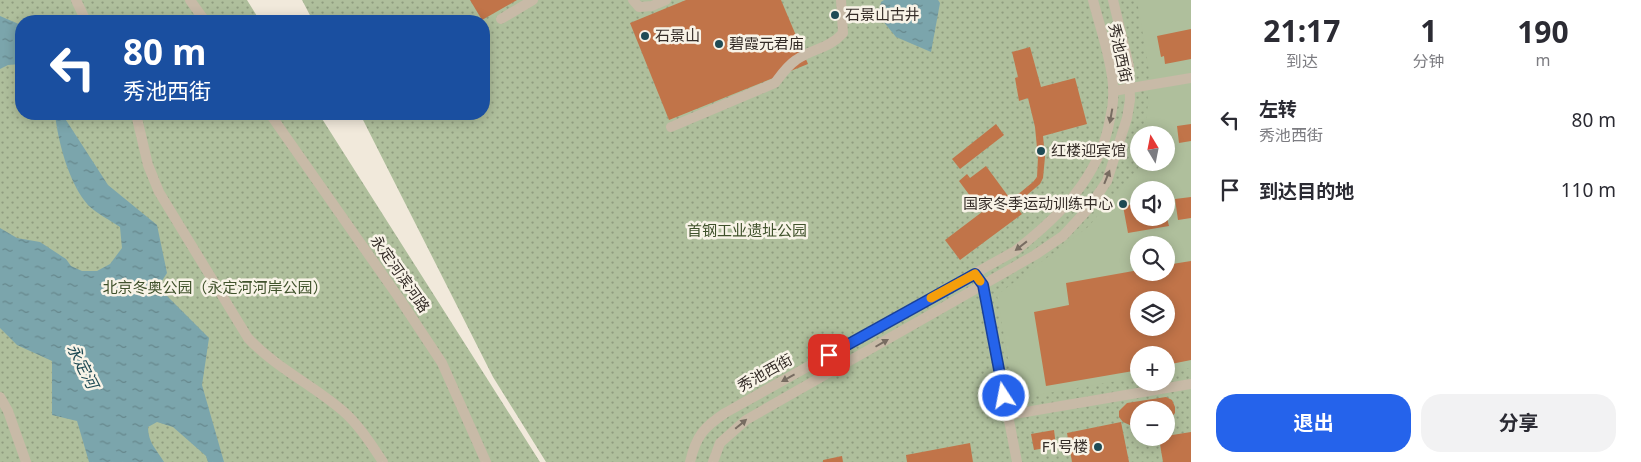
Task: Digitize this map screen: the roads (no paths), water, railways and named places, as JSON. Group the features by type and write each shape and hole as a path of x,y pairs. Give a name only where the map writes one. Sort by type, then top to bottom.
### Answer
{"street":[{"path":"76,0 83,15"},
{"path":"190,0 201,15"},
{"path":"500,18 533,0"},
{"path":"633,0 639,7 652,6 666,0"},
{"path":"671,127 775,83 796,60 836,41 843,32 841,0"},
{"name":"秀池西街","path":"690,462 694,445 708,424 1015,251 1044,228 1073,198 1094,168 1108,134 1114,102 1108,56 1093,0"},
{"name":"秀池西街","path":"713,462 720,443 746,420 1035,256 1063,236 1088,209 1107,181 1127,118 1130,89 1129,66 1114,0"},
{"path":"1113,91 1191,78"},
{"path":"137,120 148,164 159,192 248,338 263,354 342,410 361,430 382,462"},
{"name":"永定河滨河路","path":"274,120 399,298 442,364 486,462"},
{"path":"975,274 983,285 1017,462"},
{"path":"1008,415 1191,384"},
{"path":"0,397 8,411 26,462"}],"water":[{"path":"884,0 938,0 940,3 931,52 896,37 878,15 881,2"},
{"path":"0,16 15,22 15,64 8,65 0,69"},
{"name":"永定河","path":"56,120 66,120 108,185 157,225 167,273 158,287 209,338 202,385 224,462 208,462 206,456 173,427 157,422 148,427 148,433 151,442 164,462 89,462 77,421 52,415 52,361 17,345 0,328 0,228 17,238 40,242 66,259 71,266 82,271 97,271 110,264 122,248 120,227 88,205 75,186 59,137"}],"place":[{"name":"石景山古井","path":"835,15"},
{"name":"石景山","path":"645,36"},
{"name":"碧霞元君庙","path":"719,44"},
{"name":"红楼迎宾馆","path":"1041,151"},
{"name":"国家冬季运动训练中心","path":"1123,204"},
{"name":"F1号楼","path":"1098,447"}],"park label":[{"name":"首钢工业遗址公园","path":"747,231"},
{"name":"北京冬奥公园（永定河河岸公园）","path":"215,288"}]}
